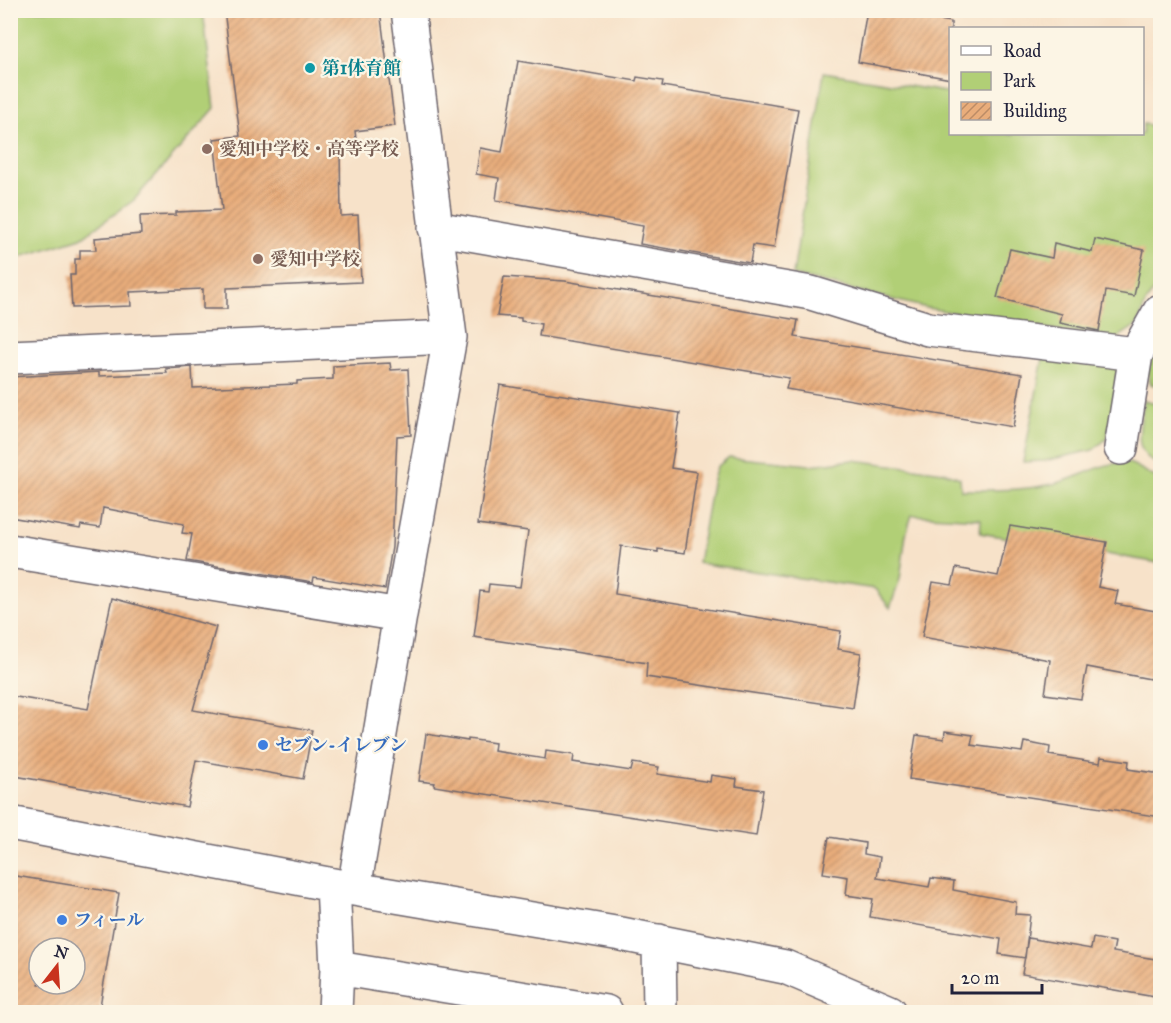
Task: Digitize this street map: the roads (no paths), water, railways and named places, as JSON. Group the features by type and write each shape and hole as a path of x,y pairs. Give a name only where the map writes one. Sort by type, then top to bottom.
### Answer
{"street":[{"path":"335,1012 344,887 400,615 450,337 408,10"},
{"path":"435,228 811,293 928,328 1136,354"},
{"path":"1121,448 1136,354 1161,311"},
{"path":"10,357 450,337"},
{"path":"10,551 400,615"},
{"path":"10,823 344,887 659,941 785,967 890,1012"},
{"path":"659,941 660,1012"},
{"path":"337,968 606,1012"}],"place":[{"name":"第1体育館","path":"310,68"},
{"name":"愛知中学校・高等学校","path":"207,149"},
{"name":"愛知中学校","path":"258,259"},
{"name":"セブン-イレブン","path":"263,745"},
{"name":"フィール","path":"62,920"}]}
